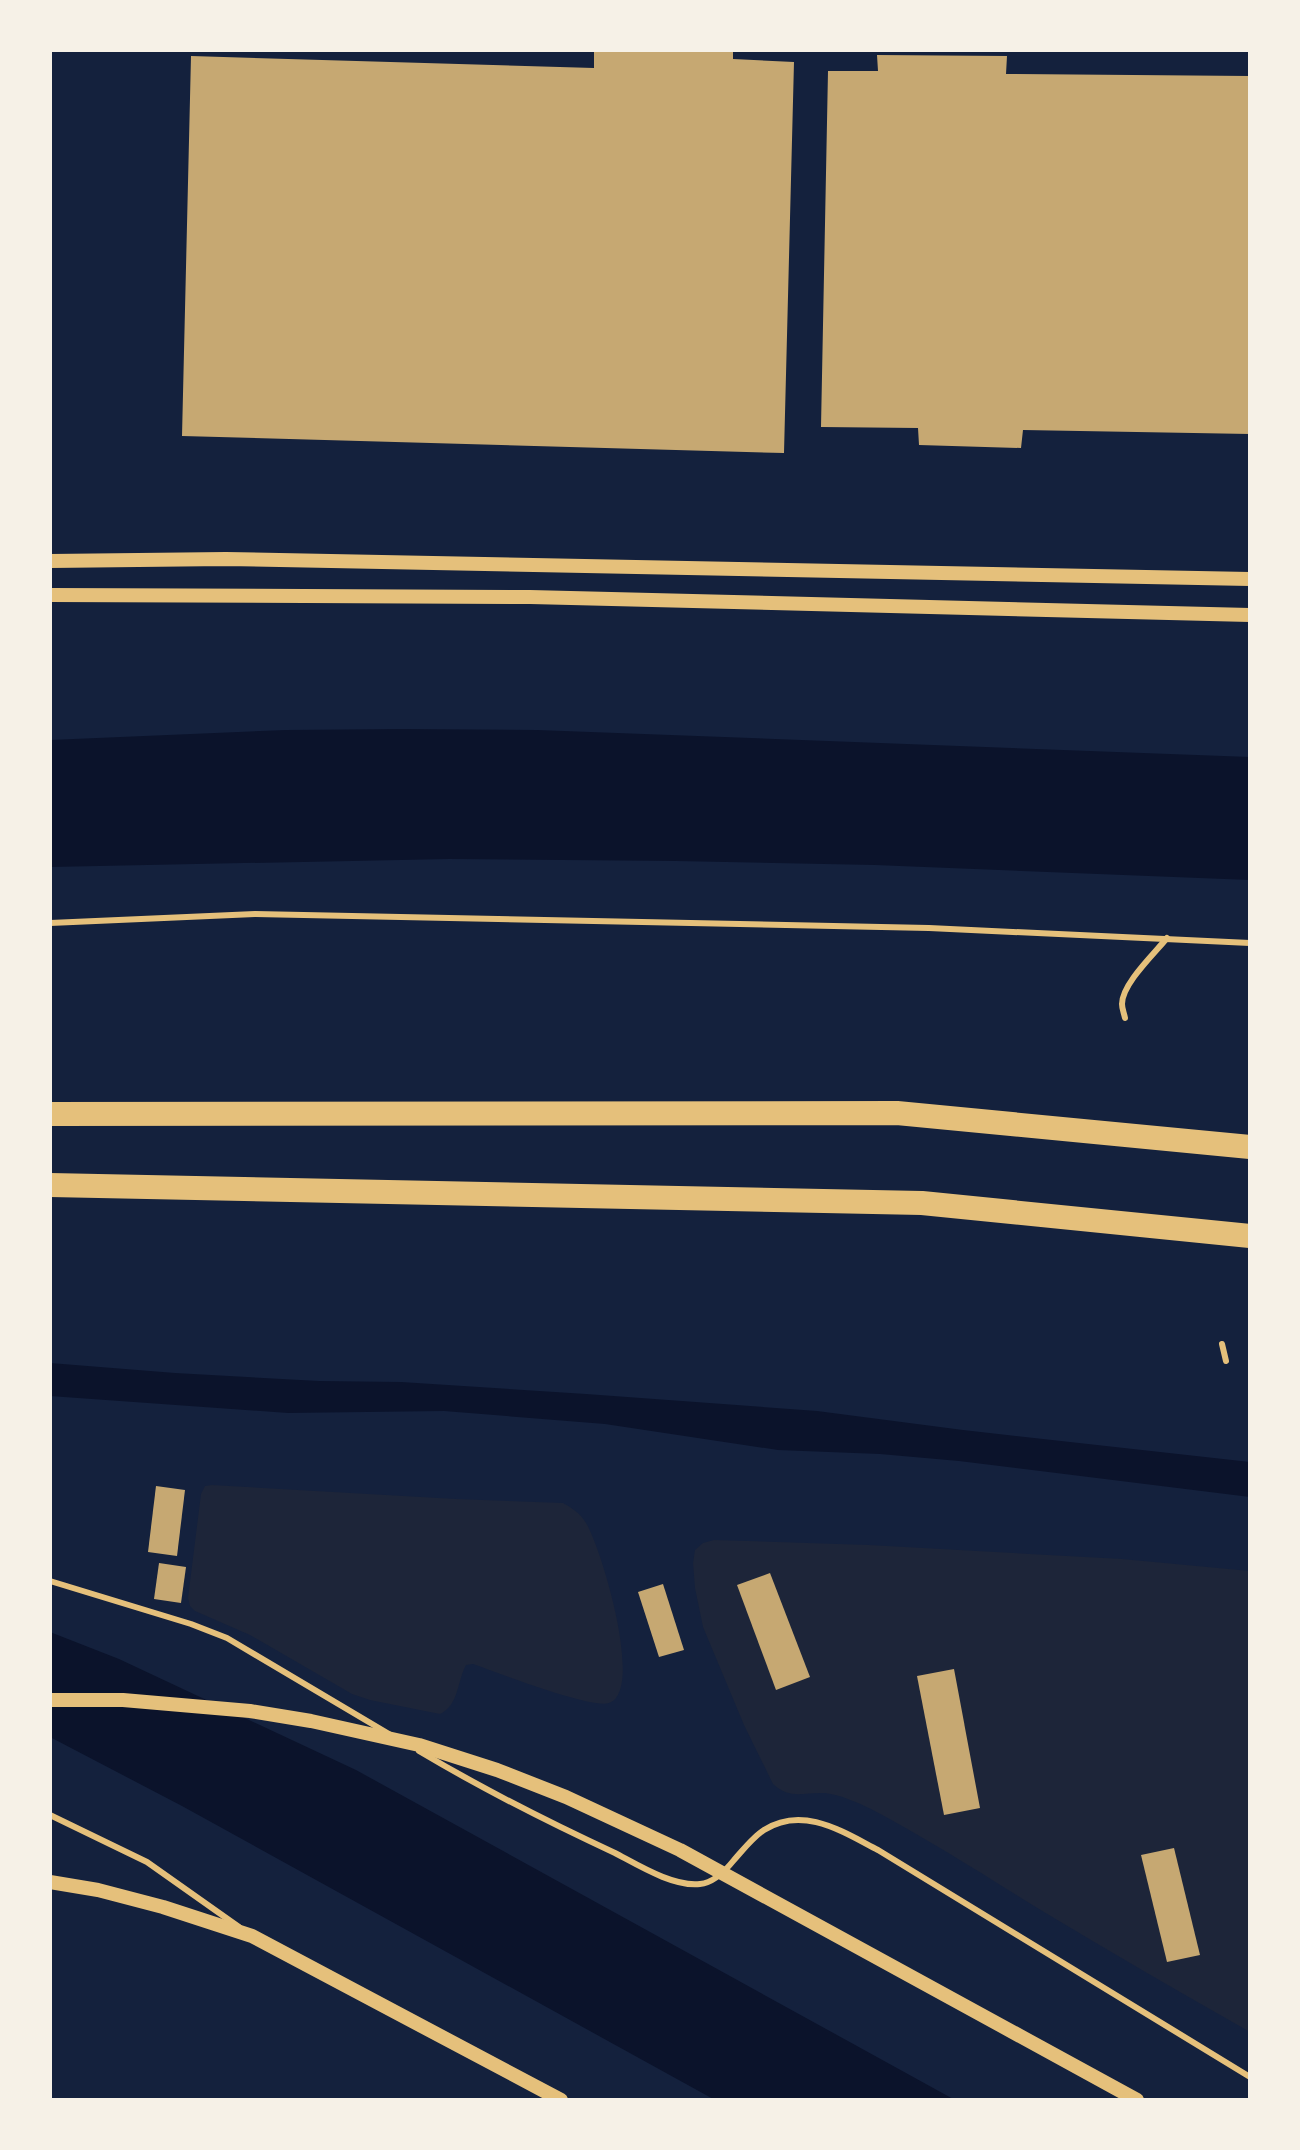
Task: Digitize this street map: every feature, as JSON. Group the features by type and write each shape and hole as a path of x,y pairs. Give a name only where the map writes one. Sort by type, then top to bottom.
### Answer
{"highway":[{"path":"50,1114 897,1113 1250,1147"},
{"path":"50,1185 922,1203 1250,1236"}],"street":[{"path":"50,561 226,559 1250,579"},
{"path":"50,595 530,597 1250,615"},
{"path":"50,1700 123,1700 281,1716 419,1745 497,1770 566,1797 680,1850 1137,2100"},
{"path":"50,1882 98,1890 163,1907 252,1936 561,2100"}],"lane":[{"path":"50,923 255,914 929,928 1250,943"},
{"path":"1125,1018 1122,1004 1124,993 1167,938"},
{"path":"1222,1344 1226,1361"},
{"path":"50,1581 227,1638 456,1773 555,1825 675,1882 701,1885 713,1879 728,1868 762,1831 785,1820 811,1821 835,1828 878,1850 1250,2077"},
{"path":"50,1815 147,1862 252,1936"}],"shaded area":[{"path":"286,730 537,730 1250,757 1250,880 875,865 676,861 449,859 50,867 50,740"},
{"path":"50,1363 319,1381 401,1382 817,1411 1250,1462 1250,1497 959,1461 778,1450 605,1424 444,1411 288,1413 50,1396"},
{"path":"205,1486 563,1503 576,1511 586,1523 609,1587 621,1647 623,1673 619,1693 609,1703 583,1701 473,1664 466,1665 451,1705 440,1714 352,1694 250,1635 190,1606 188,1598 201,1494"},
{"path":"714,1540 1122,1559 1250,1571 1250,2032 871,1809 831,1794 791,1794 773,1784 744,1725 703,1627 693,1563 695,1550 703,1543"},
{"path":"50,1632 119,1659 356,1770 955,2100 715,2100 182,1806 50,1737"}],"building":[{"path":"594,50 733,50 733,59 794,62 784,453 182,436 191,56 594,68"},
{"path":"877,55 1007,56 1006,74 1250,76 1250,434 1023,430 1021,448 919,445 918,428 821,427 828,71 878,71"},
{"path":"156,1486 185,1490 177,1556 148,1552"},
{"path":"159,1563 186,1567 181,1603 154,1599"},
{"path":"770,1573 810,1677 776,1690 737,1585"},
{"path":"663,1584 684,1650 659,1657 638,1592"},
{"path":"954,1669 980,1808 944,1815 917,1676"},
{"path":"1174,1848 1200,1955 1167,1962 1141,1855"}]}
